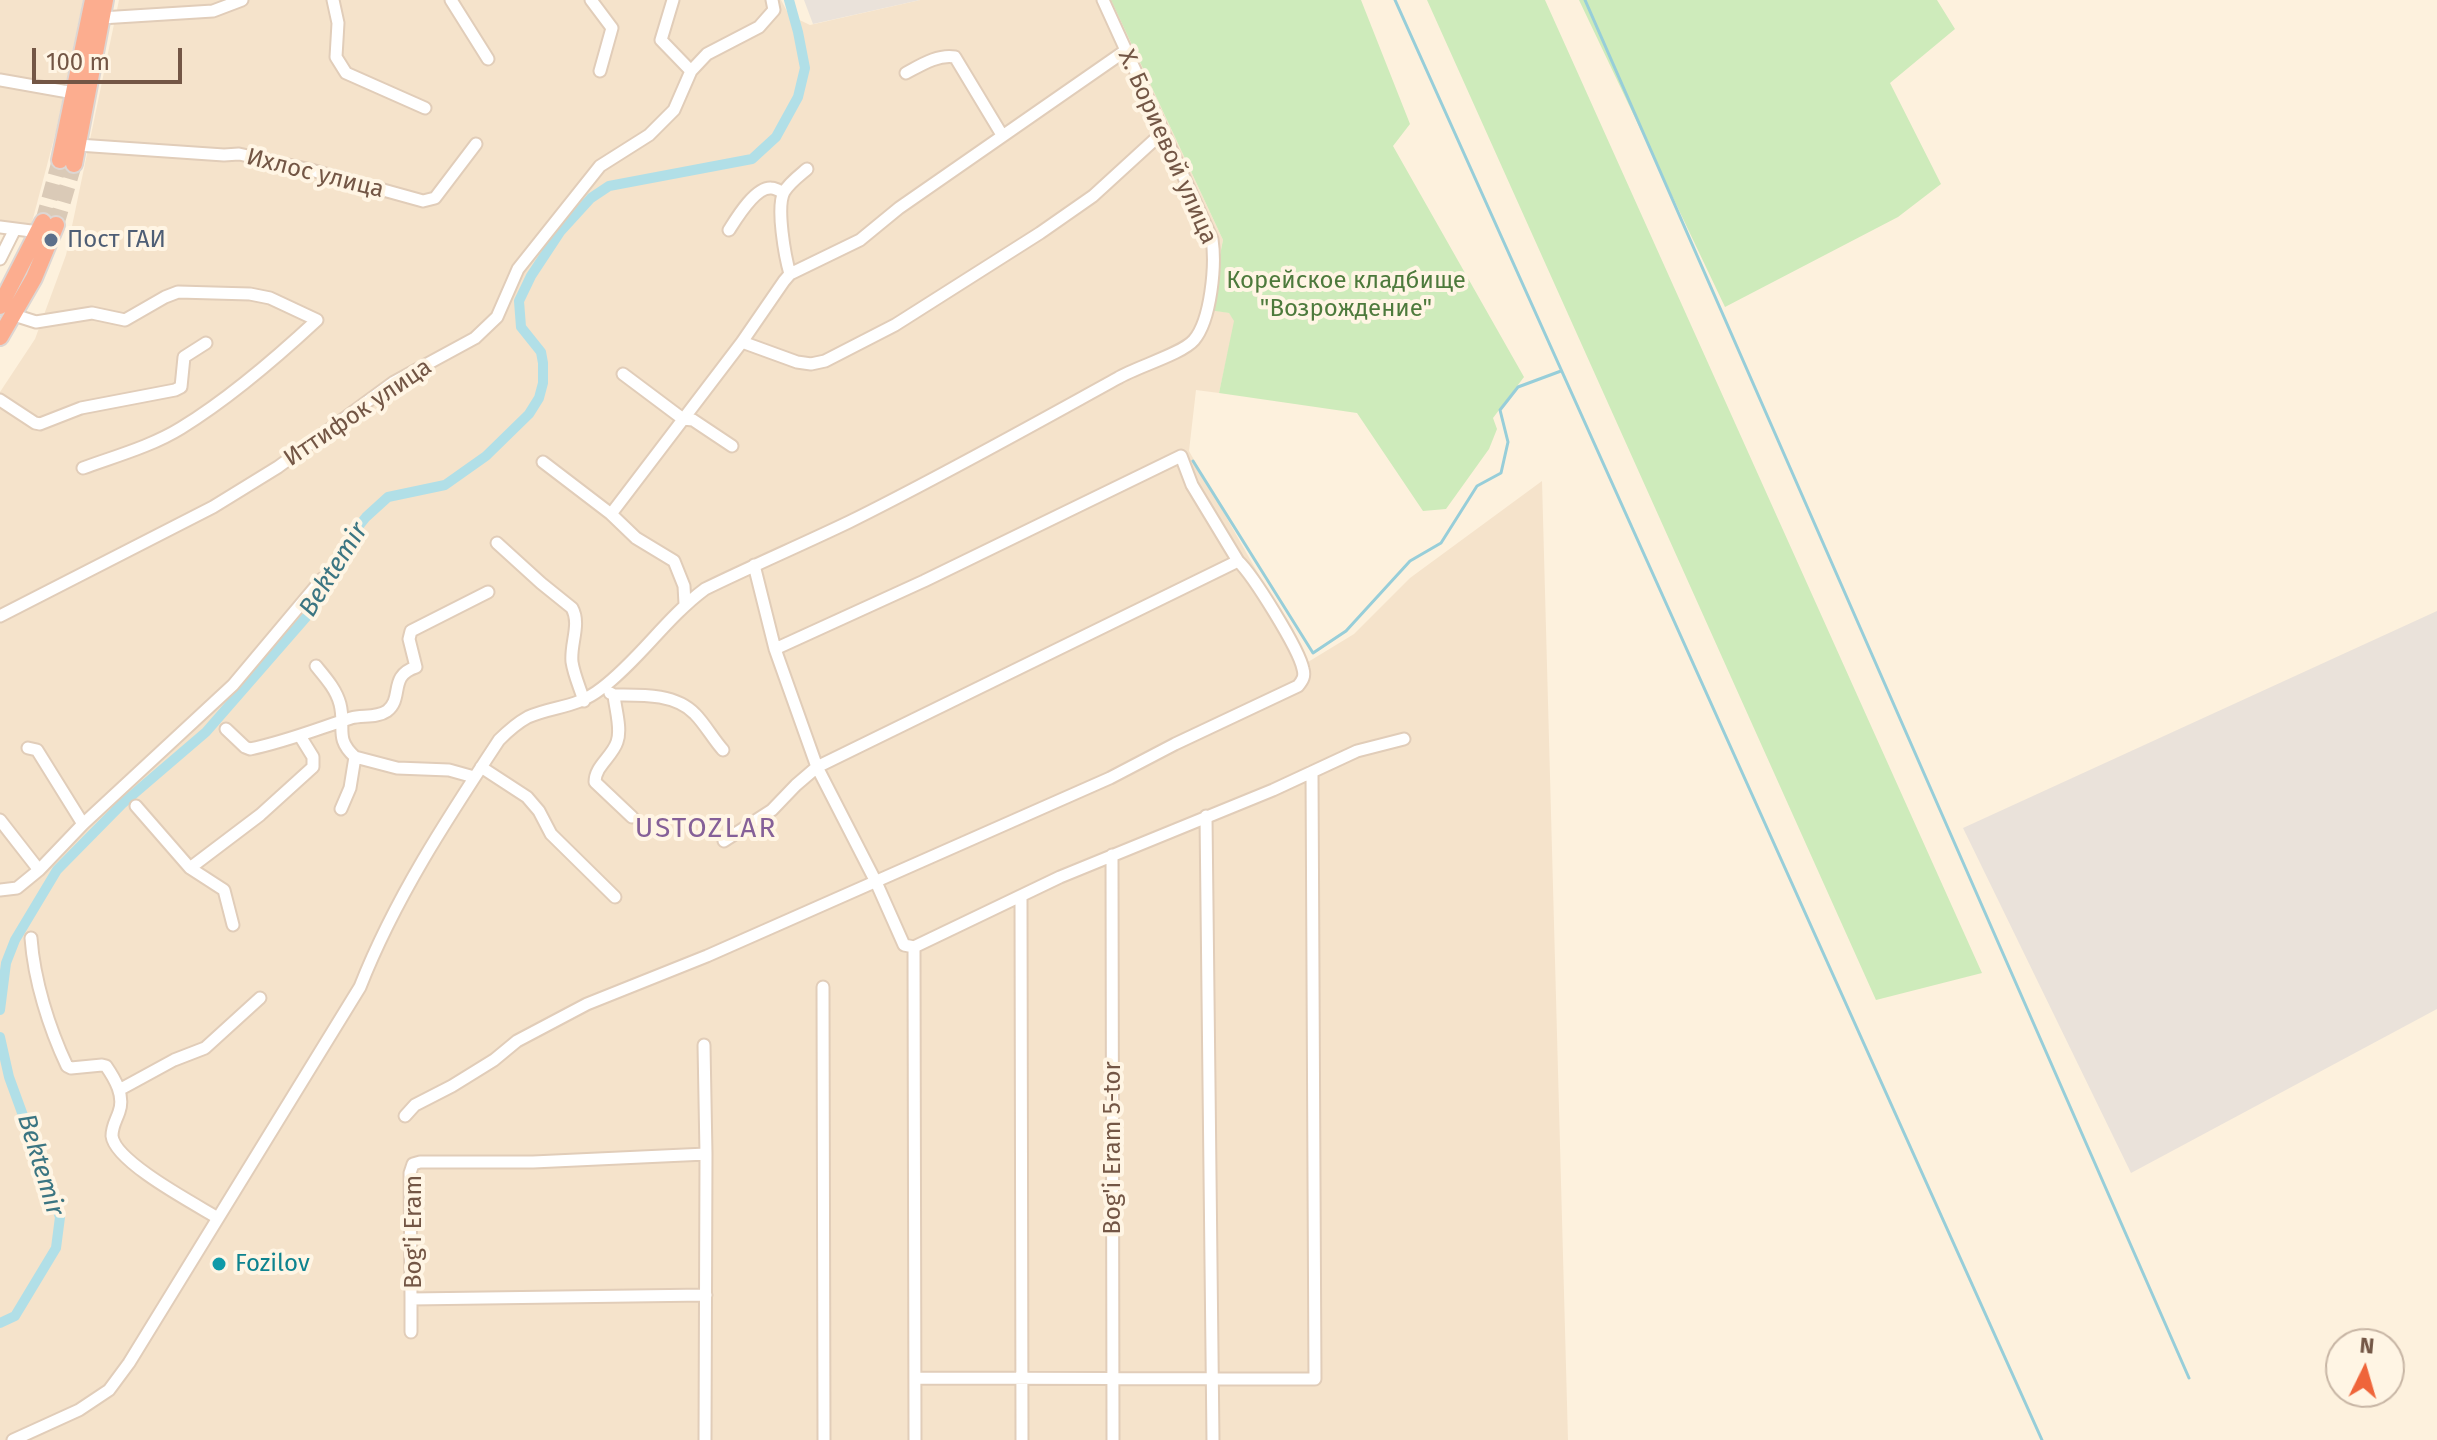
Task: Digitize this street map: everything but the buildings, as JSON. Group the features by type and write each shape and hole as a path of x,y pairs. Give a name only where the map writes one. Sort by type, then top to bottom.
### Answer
{"highway":[{"path":"93,0 74,93 67,162 78,145 105,0"},
{"path":"0,337 7,310 46,226"}],"street":[{"path":"101,18 213,11 242,0"},
{"path":"333,0 338,23 336,57 346,73 425,108"},
{"path":"451,0 488,59"},
{"path":"591,0 612,28 600,71"},
{"path":"673,0 661,40 691,71"},
{"name":"Иттифок улица","path":"0,616 213,507 278,467 394,382 475,338 497,317 518,269 600,166 649,135 674,110 691,71 707,54 759,27 774,10 772,0"},
{"name":"Х. Бориевой улица","path":"754,565 887,502 1130,371 1193,341 1206,315 1214,251 1208,230 1103,0"},
{"path":"611,514 790,274 860,240 899,208 1125,51"},
{"path":"906,73 928,61 955,57 1002,135"},
{"path":"0,80 74,93"},
{"path":"742,342 780,357 811,364 825,361 895,325 1040,233 1093,196 1163,132"},
{"name":"Ихлос улица","path":"78,145 239,154 423,201 435,198 476,144"},
{"path":"790,274 781,214 783,193 807,169"},
{"path":"729,230 742,210 761,191 772,188 783,193"},
{"path":"0,227 46,226"},
{"path":"0,259 15,229"},
{"path":"7,310 36,322 92,313 125,320 178,292 250,294 270,298 317,320 267,366 181,428 83,468"},
{"path":"0,400 40,424 81,408 175,390 181,387 184,357 206,343"},
{"path":"623,374 683,419 693,420 732,446"},
{"path":"405,1116 415,1105 494,1060 517,1041 587,1004 707,956 1110,778 1298,686 1304,674 1303,666 1247,570 1238,561 1192,485 1181,456 924,581 775,649"},
{"path":"543,462 611,514 636,538 674,561 684,586 685,604"},
{"path":"497,543 576,613 573,664 584,701"},
{"path":"724,841 772,810 817,767 1238,561"},
{"path":"13,1440 79,1410 109,1390 129,1363 354,998 376,948 431,844 499,740 530,717 609,691 685,604 705,589 754,565 775,649 817,767 876,882 904,945 914,947 1060,877 1273,790 1357,751 1404,739"},
{"path":"0,890 17,888 39,870 83,824 233,685 322,579"},
{"path":"226,729 250,749 355,717 385,712 391,707 401,675 416,667 409,639 411,631 488,592"},
{"path":"316,666 340,701 343,721 341,736 344,747 355,757 397,768 478,772 527,797 539,811 551,834 615,897"},
{"path":"609,691 665,698 685,705 697,715 723,750"},
{"path":"609,691 618,732 617,743 597,772 595,782 632,817"},
{"path":"190,868 260,815 313,767 313,757 300,736"},
{"path":"28,748 37,750 83,824"},
{"path":"341,809 350,788 355,757"},
{"path":"915,1378 1315,1379 1312,772"},
{"path":"136,806 190,868 224,890 233,925"},
{"path":"1206,816 1213,1440"},
{"path":"0,820 39,870"},
{"name":"Bog'i Eram 5-tor","path":"1112,855 1113,1440"},
{"path":"1021,897 1022,1440"},
{"path":"31,938 47,1012 67,1066 106,1066 119,1090 120,1111 113,1123 114,1143 122,1154 151,1178 218,1218"},
{"path":"914,947 915,1440"},
{"path":"823,987 824,1440"},
{"path":"119,1090 174,1060 205,1048 260,998"},
{"path":"704,1045 705,1440"},
{"name":"Bog'i Eram","path":"706,1154 533,1162 420,1162 413,1164 410,1173 411,1299 706,1295"},
{"path":"411,1299 411,1332"}],"shaded area":[{"path":"0,0 83,0 56,131 31,226 0,222"},
{"path":"119,0 781,0 789,15 810,25 920,0 1111,0 1223,240 1209,309 1229,313 1235,321 1219,393 1196,390 1189,451 1308,662 1354,634 1410,578 1542,481 1568,1440 0,1440 0,392 35,339 66,255"},
{"path":"804,0 920,0 813,24"},
{"path":"2437,611 2437,1009 2131,1173 1963,828"}],"green space":[{"name":"Корейское кладбище \"Возрождение\"","path":"1111,0 1361,0 1410,124 1393,146 1524,377 1493,418 1497,429 1489,449 1446,509 1423,511 1357,413 1219,393 1234,321 1229,313 1209,310 1223,240"},
{"path":"1427,0 1545,0 1982,973 1876,1000"},
{"path":"1579,0 1937,0 1955,29 1890,83 1941,184 1898,217 1725,307"}],"waterway":[{"name":"Bektemir","path":"0,1010 6,963 15,940 57,870 122,804 206,732 315,607 332,580 350,537 366,517 388,497 445,485 486,456 529,414 539,398 543,363 541,352 521,327 519,301 531,276 560,232 591,198 609,186 752,159 776,137 798,97 805,68 789,0"},
{"path":"1395,0 2042,1440"},
{"path":"1585,0 2189,1378"},
{"path":"1193,461 1313,653 1346,631 1410,561 1441,543 1477,486 1501,473 1508,442 1500,410 1518,387 1561,371"},
{"name":"Bektemir","path":"0,1037 9,1077 60,1217 56,1248 15,1316 0,1323"}],"tunnel":[{"path":"43,222 60,160"},
{"path":"56,225 74,164"}],"place":[{"name":"Пост ГАИ","path":"51,240"},
{"name":"Fozilov","path":"219,1264"}],"district":[{"name":"USTOZLAR","path":"706,829"}]}
